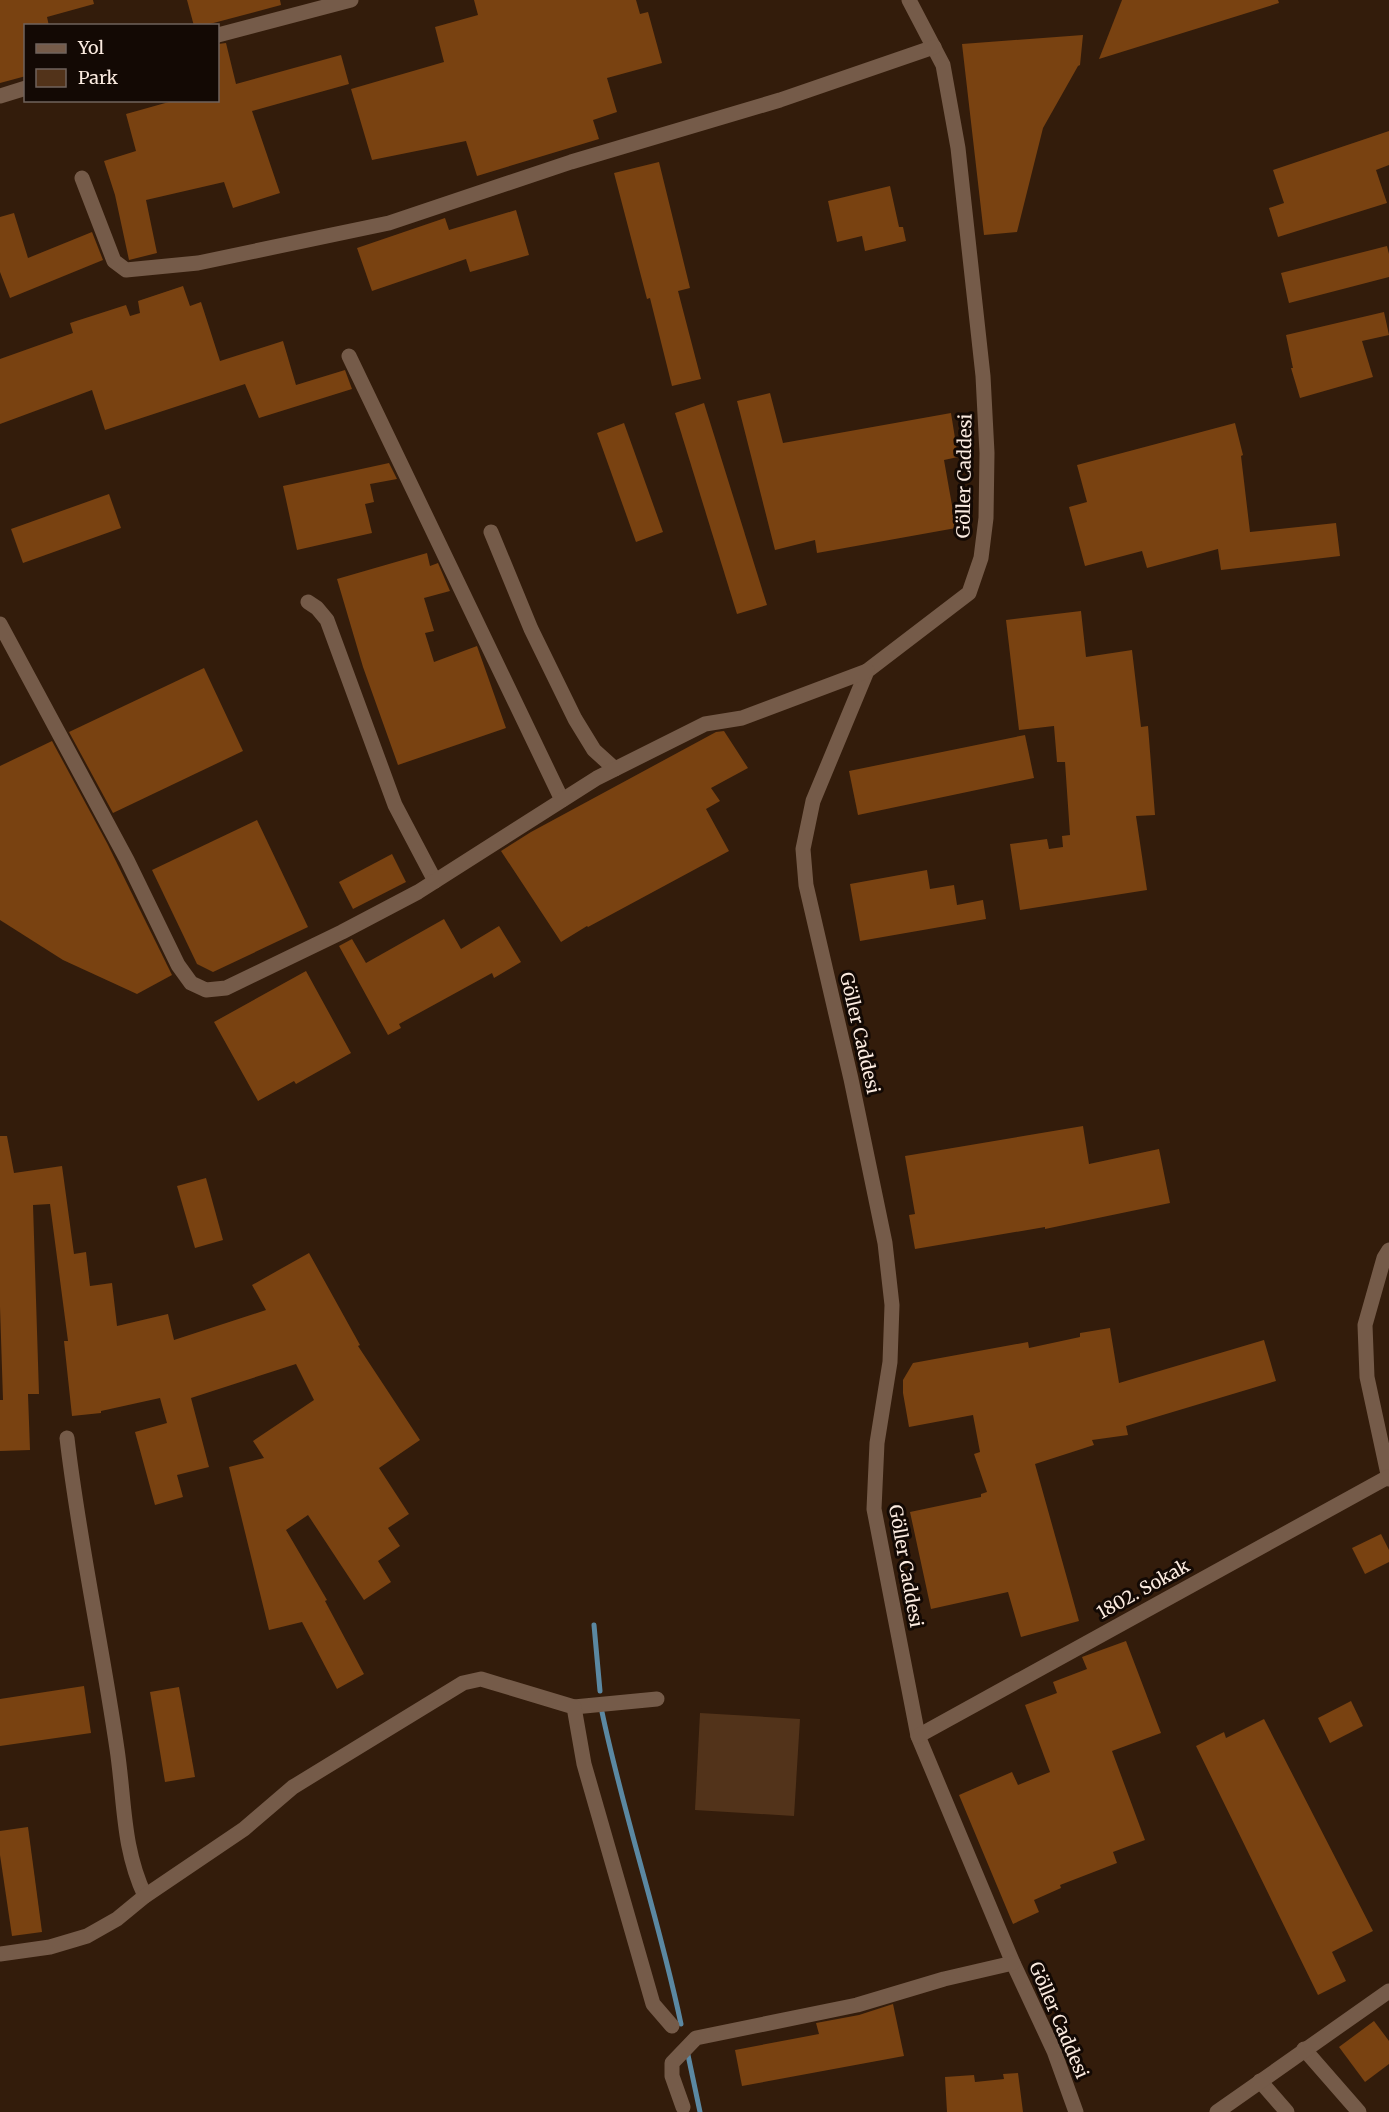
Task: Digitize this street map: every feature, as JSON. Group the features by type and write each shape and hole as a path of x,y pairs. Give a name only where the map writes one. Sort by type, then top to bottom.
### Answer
{"street":[{"path":"219,35 351,0"},
{"name":"Göller Caddesi","path":"909,0 943,65 958,148 984,376 987,453 986,518 981,558 969,593 867,671 813,801 803,849 806,885 851,1079 885,1244 892,1305 890,1362 877,1443 874,1509 918,1736 1013,1963 1054,2051 1076,2112"},
{"path":"82,178 114,261 126,270 198,263 389,223 571,162 780,100 934,47"},
{"path":"0,96 24,89"},
{"path":"349,356 562,800"},
{"path":"491,532 531,629 575,719 594,750 615,769"},
{"path":"308,602 317,608 327,620 395,805 435,881"},
{"path":"0,624 127,860 178,965 191,983 206,990 226,988 342,932 435,881 597,778 705,724 742,718 867,671"},
{"path":"1389,1250 1384,1258 1365,1325 1367,1377 1389,1478"},
{"path":"67,1438 74,1497 117,1750 127,1841 134,1873 146,1896"},
{"name":"1802. Sokak","path":"918,1736 1389,1478"},
{"path":"0,1954 50,1947 87,1936 117,1919 146,1896 244,1829 293,1787 463,1683 481,1678 574,1707 657,1699"},
{"path":"574,1707 584,1764 653,2004 672,2026"},
{"path":"683,2107 672,2076 672,2062 696,2038 857,2005 944,1979 1013,1963"},
{"path":"1217,2112 1389,1991"},
{"path":"1304,2049 1359,2112"},
{"path":"1260,2081 1287,2112"}],"green space":[{"path":"700,1713 800,1719 794,1816 695,1810"}],"building":[{"path":"0,0 93,0 94,4 47,17 49,24 24,24 24,77 0,83"},
{"path":"187,0 280,0 281,5 210,24 193,24"},
{"path":"474,0 636,0 640,14 648,12 662,63 607,78 617,112 593,120 599,139 477,176 466,141 372,160 351,89 444,62 435,27 478,15"},
{"path":"1122,0 1278,0 1279,3 1099,59"},
{"path":"1083,35 1080,65 1043,128 1017,232 984,235 962,44"},
{"path":"226,43 236,84 341,55 349,84 252,111 280,193 233,208 224,182 146,200 157,253 129,260 115,195 104,161 136,151 126,114 169,102 219,102 219,44"},
{"path":"1389,131 1389,165 1376,170 1387,203 1278,237 1269,208 1284,203 1273,170"},
{"path":"659,162 690,288 678,291 701,379 672,386 650,298 647,299 614,173"},
{"path":"890,186 899,227 903,227 906,241 865,251 862,236 837,242 828,201"},
{"path":"516,210 529,255 470,272 466,259 372,291 357,248 445,218 449,230"},
{"path":"14,213 28,258 92,232 103,260 10,298 0,272 0,217"},
{"path":"1387,246 1389,277 1289,303 1281,273"},
{"path":"183,286 190,306 201,302 220,361 283,341 296,385 345,370 352,389 259,418 245,384 105,430 92,390 0,424 0,359 73,333 70,323 126,305 130,316 140,313 138,301"},
{"path":"1384,312 1389,335 1362,341 1373,377 1300,398 1291,368 1293,368 1286,335"},
{"path":"770,393 783,443 951,413 958,457 944,460 956,528 817,553 815,540 775,550 737,401"},
{"path":"704,403 767,605 737,614 675,413"},
{"path":"624,423 663,532 636,542 597,433"},
{"path":"1235,423 1243,455 1241,456 1250,532 1336,523 1340,556 1221,570 1218,549 1147,568 1142,551 1085,566 1069,507 1087,502 1077,465"},
{"path":"389,463 397,479 370,484 374,502 365,504 372,533 297,550 283,486"},
{"path":"109,494 121,528 23,563 11,529"},
{"path":"427,553 430,566 438,563 450,591 424,598 434,631 425,633 434,662 477,646 506,728 398,765 363,667 337,579"},
{"path":"1081,611 1086,657 1132,650 1141,727 1148,726 1155,815 1136,816 1147,890 1020,910 1010,844 1047,839 1049,849 1063,847 1062,836 1070,835 1065,762 1057,762 1054,726 1019,730 1006,620"},
{"path":"204,668 243,751 113,813 69,732"},
{"path":"724,731 748,768 711,788 720,801 706,809 729,851 561,942 501,851 531,832 716,732"},
{"path":"1025,735 1034,778 858,815 849,771"},
{"path":"52,741 107,843 172,975 137,994 63,960 0,920 0,766"},
{"path":"257,820 308,927 213,972 197,964 152,870"},
{"path":"392,854 406,882 353,909 339,882"},
{"path":"927,870 930,889 954,885 957,905 983,900 986,919 860,941 850,884"},
{"path":"444,919 461,949 499,926 521,962 494,978 492,973 399,1024 401,1028 388,1035 339,946 352,939 366,963"},
{"path":"306,971 351,1053 296,1084 294,1081 258,1101 214,1022"},
{"path":"1083,1126 1089,1164 1159,1149 1170,1203 1045,1229 1045,1227 915,1249 909,1215 915,1214 905,1156"},
{"path":"0,1136 7,1136 14,1173 62,1166 74,1254 86,1252 90,1286 112,1283 117,1326 168,1314 174,1340 266,1310 252,1285 309,1253 360,1345 358,1346 420,1440 379,1468 409,1514 388,1528 400,1546 378,1561 391,1582 364,1600 308,1515 286,1530 327,1600 325,1601 364,1674 337,1689 302,1622 269,1630 229,1467 264,1458 253,1441 314,1400 296,1364 191,1398 209,1467 177,1475 183,1497 155,1505 135,1432 167,1423 160,1398 101,1411 101,1413 72,1416 64,1341 68,1341 50,1204 33,1205 39,1394 28,1394 30,1450 0,1451 0,1400 3,1400 0,1307"},
{"path":"206,1178 223,1240 195,1248 177,1186"},
{"path":"1110,1328 1119,1383 1264,1340 1276,1381 1126,1426 1128,1435 1092,1440 1094,1445 1035,1464 1079,1621 1021,1637 1008,1592 931,1609 910,1512 981,1497 981,1494 987,1492 974,1454 980,1452 973,1415 909,1427 903,1380 913,1363 1028,1342 1029,1348 1080,1337 1080,1333"},
{"path":"1381,1534 1389,1550 1389,1562 1365,1574 1352,1548"},
{"path":"1126,1641 1161,1733 1112,1751 1145,1840 1113,1852 1117,1863 1060,1885 1061,1888 1034,1900 1039,1912 1013,1924 959,1795 1012,1772 1018,1785 1050,1772 1025,1705 1057,1693 1053,1682 1087,1669 1082,1657"},
{"path":"84,1686 91,1733 0,1746 0,1699"},
{"path":"179,1687 195,1777 165,1782 150,1692"},
{"path":"1351,1701 1363,1726 1330,1743 1318,1718"},
{"path":"1264,1719 1373,1931 1332,1952 1346,1981 1318,1995 1196,1746 1224,1732 1226,1738"},
{"path":"28,1827 42,1932 12,1936 0,1855 0,1831"},
{"path":"893,2004 904,2056 742,2086 735,2050 819,2034 816,2023 859,2015"},
{"path":"1374,2021 1389,2041 1389,2064 1365,2082 1339,2047"},
{"path":"1018,2073 1023,2112 947,2112 945,2077 974,2075 975,2082 1004,2079 1003,2074"}],"waterway":[{"path":"594,1625 600,1691"},
{"path":"602,1712 681,2024"},
{"path":"688,2055 700,2112"}]}
